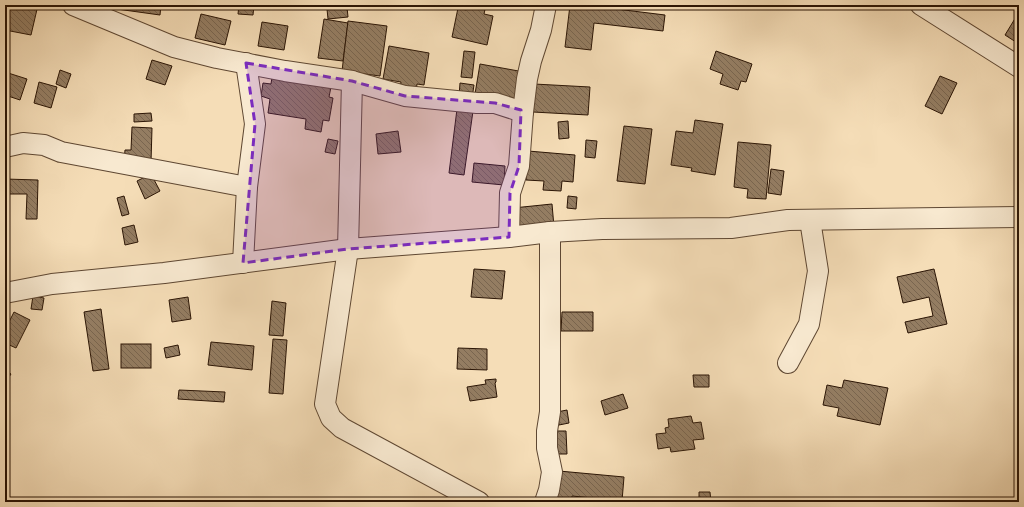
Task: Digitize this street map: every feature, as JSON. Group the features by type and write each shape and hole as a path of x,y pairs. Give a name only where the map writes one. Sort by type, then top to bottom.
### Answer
{"street":[{"path":"74,5 174,47 246,63 352,82 405,96 477,103 495,103 523,112"},
{"path":"509,237 510,193 520,166 523,112 527,79 541,30 546,5"},
{"path":"920,5 1019,67"},
{"path":"243,263 247,186 255,124 246,63"},
{"path":"352,82 348,249 325,404 331,418 342,428 479,502"},
{"path":"5,147 23,143 44,145 61,152 247,186"},
{"path":"5,293 52,284 164,273 348,249 509,237 550,232 602,229 731,228 788,220 1019,217"},
{"path":"788,363 809,324 818,271 810,220"},
{"path":"544,502 549,490 552,472 547,448 547,431 550,412 550,232"}],"highlighted area":[{"path":"246,63 352,81 405,96 495,103 521,110 519,166 510,193 509,237 348,249 243,263 255,124"}],"building":[{"path":"5,5 38,5 31,35 5,30"},
{"path":"88,5 161,5 160,15"},
{"path":"239,5 254,5 253,15 238,14"},
{"path":"467,5 486,5 484,14 493,16 487,45 452,37 458,8 466,10"},
{"path":"570,5 592,6 665,15 663,31 594,23 591,50 565,47"},
{"path":"347,7 348,17 328,19 327,9"},
{"path":"1019,12 1019,44 1005,35"},
{"path":"201,14 231,21 225,45 195,38"},
{"path":"324,19 348,23 343,61 318,58"},
{"path":"348,21 387,26 380,76 342,71"},
{"path":"262,22 288,26 284,50 258,46"},
{"path":"389,46 429,53 424,85 417,84 416,91 400,88 401,82 383,79"},
{"path":"464,51 475,52 472,78 461,77"},
{"path":"716,51 752,64 746,82 741,81 738,90 720,84 723,74 710,69"},
{"path":"152,60 172,66 165,85 146,79"},
{"path":"480,64 524,72 519,101 475,94"},
{"path":"60,70 71,74 66,88 56,84"},
{"path":"5,72 27,79 20,100 5,95"},
{"path":"940,76 957,83 942,114 925,106"},
{"path":"272,77 331,87 329,97 333,98 329,121 323,120 321,132 305,129 306,119 268,113 270,99 261,96 263,83 271,84"},
{"path":"39,82 57,87 51,108 34,103"},
{"path":"460,83 474,85 472,98 459,97"},
{"path":"534,84 590,87 588,115 533,112"},
{"path":"457,109 473,111 464,175 449,173"},
{"path":"151,113 152,121 134,122 134,114"},
{"path":"695,120 723,124 715,175 691,171 692,168 671,165 676,131 693,133"},
{"path":"568,121 569,138 559,139 558,122"},
{"path":"624,126 652,129 645,184 617,181"},
{"path":"132,127 152,128 151,162 124,162 125,150 131,150"},
{"path":"398,131 401,152 378,154 376,134"},
{"path":"328,139 338,141 335,154 325,152"},
{"path":"586,140 597,141 595,158 585,157"},
{"path":"738,142 771,145 766,199 747,198 748,189 734,187"},
{"path":"528,151 575,155 573,182 562,181 561,191 543,190 544,181 526,180"},
{"path":"474,163 505,166 504,185 472,182"},
{"path":"771,169 784,171 781,195 768,193"},
{"path":"151,174 160,191 145,199 137,181"},
{"path":"5,179 38,180 37,219 26,219 27,194 5,194"},
{"path":"124,196 129,214 122,216 117,198"},
{"path":"568,196 577,197 576,209 567,208"},
{"path":"552,204 554,227 516,231 513,208"},
{"path":"134,225 138,242 125,245 122,228"},
{"path":"474,269 505,271 502,299 471,297"},
{"path":"934,269 947,324 908,333 905,322 933,316 929,297 903,303 897,277"},
{"path":"33,296 44,298 42,310 31,309"},
{"path":"188,297 191,319 172,322 169,300"},
{"path":"272,301 286,303 283,336 269,335"},
{"path":"101,309 109,369 93,371 84,312"},
{"path":"14,312 30,320 16,348 5,343 5,330"},
{"path":"562,312 593,312 593,331 561,331"},
{"path":"273,339 287,340 283,394 269,393"},
{"path":"211,342 254,346 252,370 208,365"},
{"path":"121,344 151,344 151,368 121,368"},
{"path":"178,345 180,355 166,358 164,348"},
{"path":"458,348 487,349 487,370 457,369"},
{"path":"5,370 11,374 5,383"},
{"path":"693,375 709,375 709,387 694,387"},
{"path":"496,379 495,383 497,397 470,401 467,387 486,384 485,380"},
{"path":"844,380 888,388 880,425 837,416 839,408 823,405 827,385 842,388"},
{"path":"179,390 225,392 224,402 178,399"},
{"path":"623,394 628,408 605,415 601,401"},
{"path":"567,410 569,423 559,425 557,412"},
{"path":"691,416 693,423 701,422 704,439 693,440 695,449 671,452 670,447 658,449 656,434 666,433 665,428 669,427 668,419"},
{"path":"556,431 566,431 567,454 557,454"},
{"path":"559,471 624,477 622,501 572,496 572,502 556,501"},
{"path":"699,492 710,492 711,502 699,502"},
{"path":"1010,498 1019,498 1019,502 1010,502"}]}
